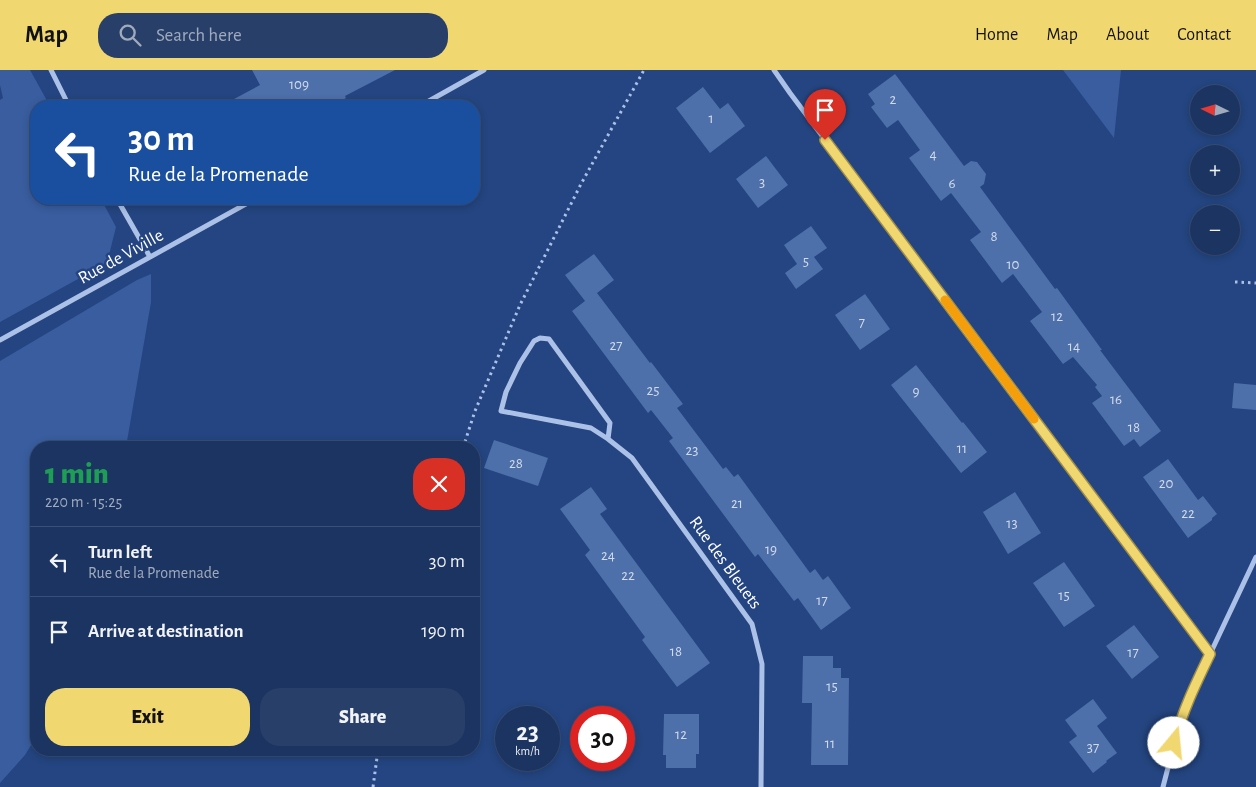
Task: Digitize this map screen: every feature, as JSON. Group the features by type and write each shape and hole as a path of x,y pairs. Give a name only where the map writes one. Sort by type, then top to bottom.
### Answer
{"street":[{"path":"51,70 66,100"},
{"path":"431,100 484,70"},
{"path":"774,70 1210,654"},
{"path":"120,205 150,257"},
{"name":"Rue de Viville","path":"0,340 244,205"},
{"name":"Rue des Bleuets","path":"608,439 610,423 548,339 540,338 534,341 520,363 506,392 501,411 591,428 632,458 752,624 762,664 762,787"},
{"path":"1164,787 1178,728 1194,688 1256,557"}],"path":[{"path":"464,441 475,411 520,305 581,184 644,70"},
{"path":"1235,282 1256,283"},
{"path":"373,787 377,756"}],"shaded area":[{"path":"0,70 30,70 47,100 30,100 30,205 104,205 116,227 107,263 0,322 0,100 3,98 0,85"},
{"path":"1063,70 1121,70 1114,138"},
{"path":"151,274 151,302 127,441 30,441 30,747 0,783 0,361 137,280"}],"building":[{"path":"252,70 395,70 345,96 346,98 342,100 232,100 260,85"},
{"path":"895,74 964,166 971,161 977,162 986,174 984,184 980,187 1055,289 1057,288 1102,350 1100,350 1161,431 1140,447 1134,439 1124,446 1092,403 1102,396 1095,387 1097,385 1073,357 1063,364 1030,321 1042,312 1013,274 1002,283 970,240 981,232 951,193 941,201 909,158 920,150 898,120 887,128 871,107 875,104 868,94"},
{"path":"703,87 720,109 728,103 745,126 710,153 676,108"},
{"path":"766,156 788,185 758,208 736,179"},
{"path":"811,226 827,248 814,257 823,269 796,289 785,273 797,264 784,245"},
{"path":"594,254 614,280 597,293 683,404 677,408 723,469 726,467 734,477 738,474 810,573 815,569 823,580 828,576 851,608 821,630 798,598 794,601 758,554 755,557 669,441 673,438 651,410 648,413 572,311 585,301 565,275"},
{"path":"865,294 890,329 860,350 835,315"},
{"path":"916,365 987,452 961,473 891,385"},
{"path":"1234,383 1256,385 1256,410 1232,408"},
{"path":"494,440 548,458 538,486 484,468"},
{"path":"1168,459 1198,500 1203,496 1217,514 1188,538 1143,477"},
{"path":"591,487 607,509 600,514 710,663 677,687 642,640 645,637 585,555 590,550 560,509"},
{"path":"1015,492 1041,533 1008,554 983,512"},
{"path":"1064,562 1095,606 1064,627 1033,583"},
{"path":"1134,625 1159,657 1132,679 1106,646"},
{"path":"803,656 833,656 833,668 841,668 841,678 849,678 848,765 811,765 812,703 802,703"},
{"path":"1093,699 1107,718 1097,726 1117,753 1093,773 1069,742 1077,736 1065,720"},
{"path":"664,714 699,714 699,754 696,754 696,768 666,768 666,755 663,755"}],"slow traffic":[{"path":"945,300 1034,419"}],"route":[{"path":"825,140 1210,654 1194,688 1174,743"}]}
